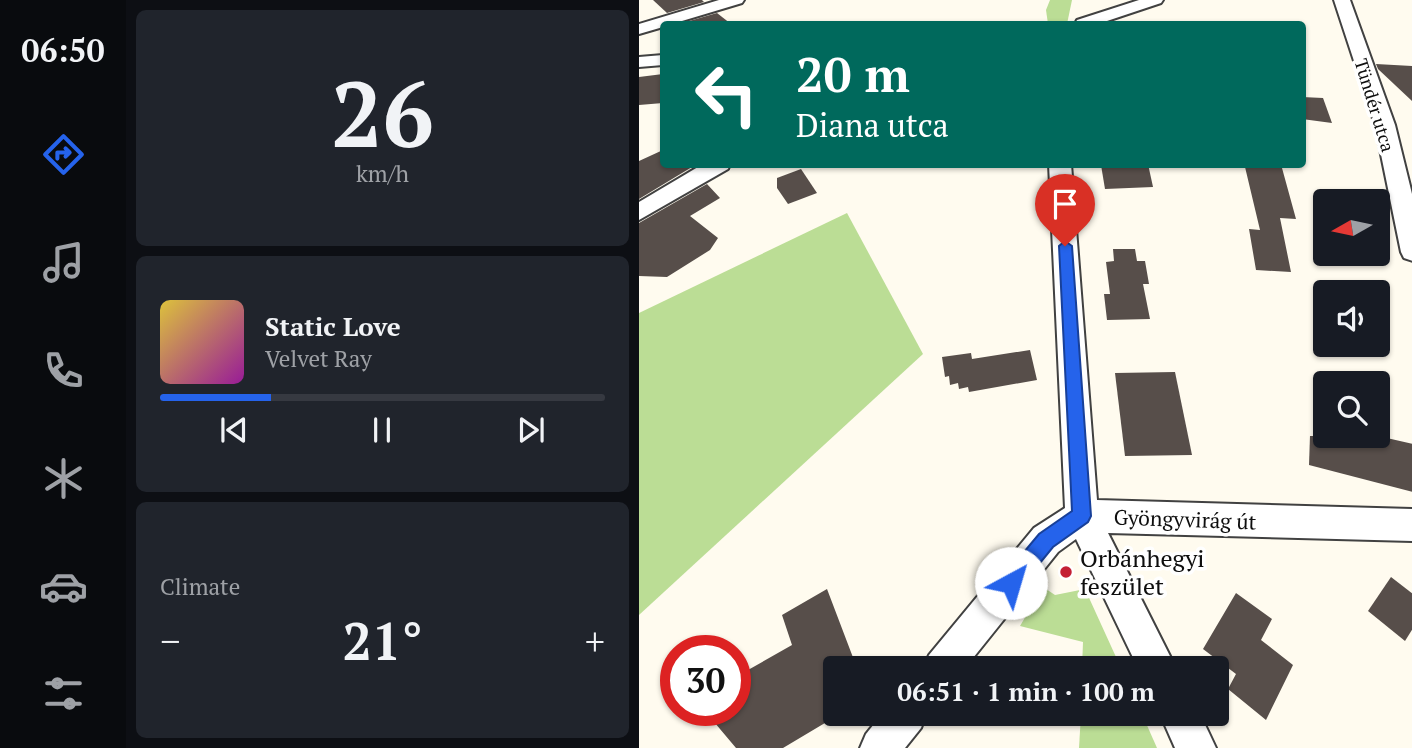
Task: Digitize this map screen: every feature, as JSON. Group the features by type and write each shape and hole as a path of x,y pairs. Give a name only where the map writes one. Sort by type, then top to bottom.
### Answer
{"street":[{"path":"666,21 736,0"},
{"path":"1092,21 1155,0"},
{"name":"Tündér utca","path":"1342,0 1385,125 1411,245"},
{"path":"639,29 660,23"},
{"path":"639,62 660,60"},
{"path":"639,212 713,168"},
{"path":"1061,168 1082,516 1151,656"},
{"path":"952,656 1046,540 1082,516"},
{"name":"Gyöngyvirág út","path":"1082,516 1412,525"},
{"path":"880,748 897,726"},
{"path":"1185,726 1196,748"}],"green space":[{"path":"1050,0 1072,0 1068,21 1048,21 1046,10"},
{"path":"847,213 923,354 639,615 639,313"},
{"path":"1043,587 1055,595 1085,589 1116,656 1082,656 1083,642 1020,626"},
{"path":"1080,726 1147,726 1157,748 1079,748"}],"building":[{"path":"653,0 702,0 704,2 667,13"},
{"path":"717,13 727,21 689,21"},
{"path":"1376,64 1413,66 1413,102 1378,69"},
{"path":"660,74 660,103 639,105 639,77"},
{"path":"1306,97 1323,98 1332,123 1306,120"},
{"path":"660,151 660,168 690,168 639,199 639,161"},
{"path":"1102,168 1149,168 1153,187 1105,189"},
{"path":"1245,168 1282,168 1296,219 1280,218 1291,272 1256,270 1249,229 1260,230"},
{"path":"801,169 817,193 788,204 777,188 777,178"},
{"path":"707,184 720,198 690,216 718,238 710,250 667,277 639,276 639,223"},
{"path":"1113,249 1135,249 1137,261 1145,261 1149,284 1143,284 1150,319 1107,320 1104,294 1110,294 1106,262 1114,261"},
{"path":"1030,350 1037,380 969,392 968,387 959,389 958,383 950,385 949,376 945,377 942,357 971,353 972,359"},
{"path":"1175,372 1192,455 1125,456 1115,373"},
{"path":"1310,436 1313,436 1313,448 1390,448 1390,439 1413,444 1413,492 1309,465"},
{"path":"1391,577 1413,594 1413,628 1405,641 1368,611"},
{"path":"827,589 852,656 823,656 823,724 783,748 736,748 717,726 751,726 751,668 792,645 782,615"},
{"path":"1236,593 1272,619 1261,640 1293,665 1266,720 1229,690 1236,674 1229,669 1229,656 1212,656 1203,649"}],"place":[{"name":"Orbánhegyi feszület","path":"1066,572"}],"route":[{"path":"1011,583 1046,540 1082,516 1065,246"}]}
